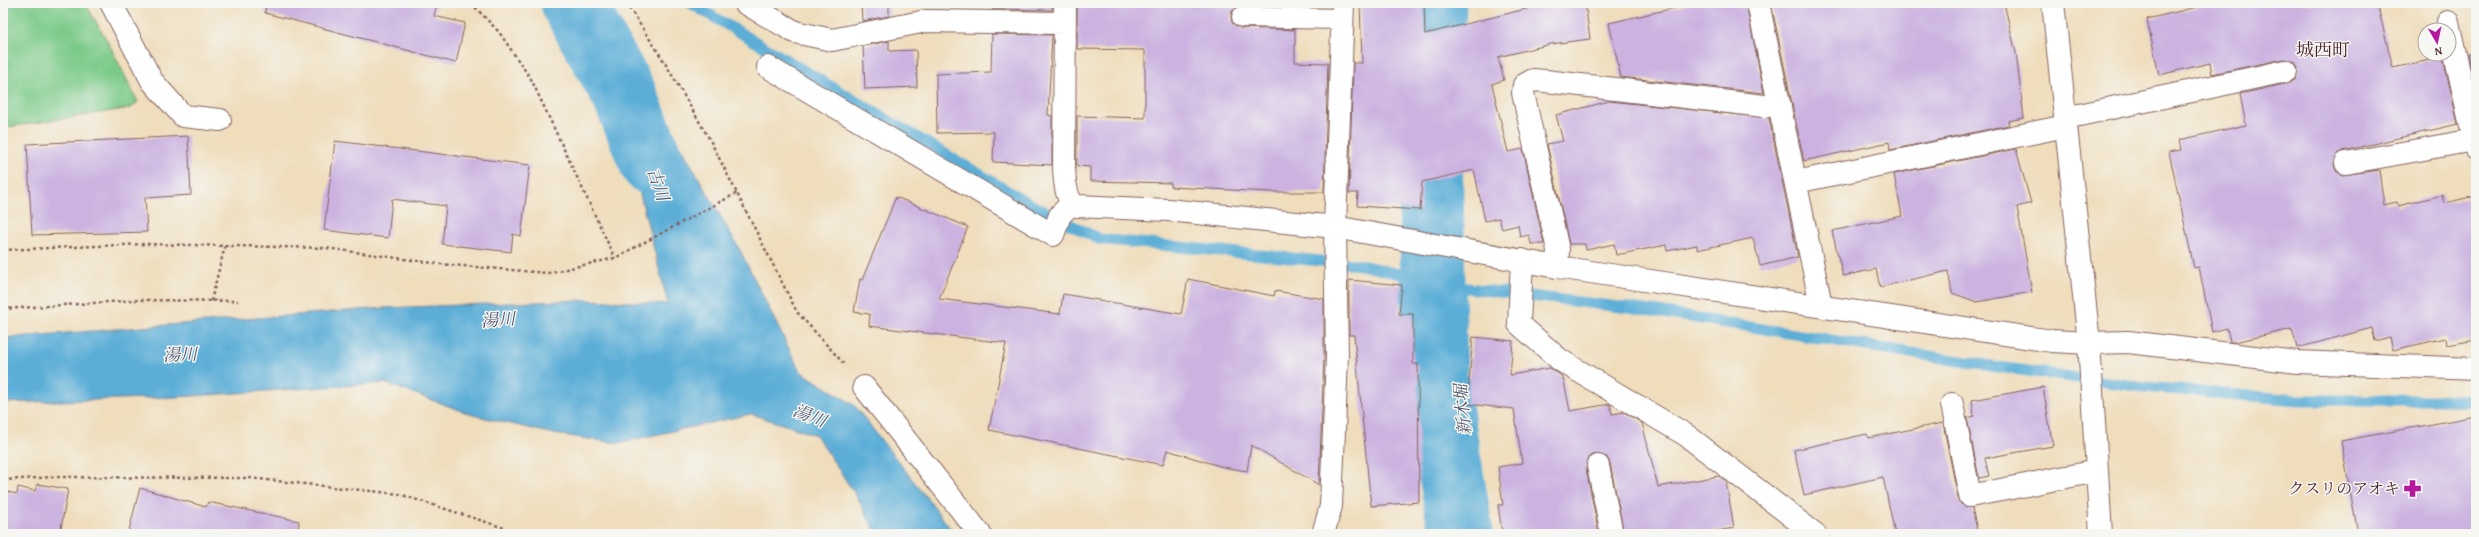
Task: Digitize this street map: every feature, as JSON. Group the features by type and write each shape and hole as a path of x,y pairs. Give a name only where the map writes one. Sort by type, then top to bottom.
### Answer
{"street":[{"path":"111,3 152,81 183,116 220,120"},
{"path":"745,3 795,32 832,40 926,21 1064,13 1064,169 1068,195 1072,203 1089,208 1168,210 1335,227 1440,247 1522,270 1557,267 1821,305 2052,341 2089,343 2128,342 2297,362 2476,369"},
{"path":"1758,3 1821,305"},
{"path":"2053,3 2089,343 2101,534"},
{"path":"1323,534 1330,506 1337,364 1335,227 1343,11"},
{"path":"2346,164 2475,145 2457,62"},
{"path":"768,66 1053,235 1060,215 1072,203"},
{"path":"1796,182 2286,71"},
{"path":"1557,267 1558,250 1523,94 1524,85 1529,81 1545,81 1764,106 1780,105"},
{"path":"1522,270 1519,324 1560,360 1686,435 1814,534"},
{"path":"864,387 980,534"},
{"path":"1952,404 1970,496 2097,471"},
{"path":"1598,466 1612,534"}],"lane":[{"path":"1242,17 1343,11"}],"path":[{"path":"471,3 499,32 531,79 615,258"},
{"path":"627,4 662,58 710,140 797,312 864,387"},
{"path":"3,250 145,244 326,248 440,264 548,274 615,258 737,193"},
{"path":"211,300 225,246"},
{"path":"3,309 140,300 238,301"},
{"path":"3,480 54,477 249,478 399,494 523,534"}],"green space":[{"path":"3,3 85,3 108,42 138,102 131,108 3,128"}],"water":[{"name":"湯川","path":"612,57 684,152 741,252 800,371 854,405 955,534 877,534 857,497 816,435 751,414 618,443 554,434 473,415 385,383 177,397 3,403 3,338 384,308 587,300 668,304 634,171"}],"building":[{"path":"266,3 437,3 434,16 465,23 456,63 265,13"},
{"path":"861,3 889,3 889,16 862,21"},
{"path":"992,3 1052,3 1052,10 992,9"},
{"path":"1077,3 1295,3 1295,7 1242,6 1232,11 1231,17 1232,23 1241,28 1295,30 1295,62 1328,63 1324,192 1271,192 1171,187 1171,183 1090,181 1090,167 1077,166 1077,116 1145,118 1145,50 1077,49"},
{"path":"1360,3 1424,3 1425,34 1530,8 1529,3 1585,3 1590,39 1551,44 1498,57 1504,80 1492,84 1508,152 1523,149 1544,244 1531,244 1529,235 1520,237 1518,225 1502,229 1499,218 1485,221 1474,170 1422,182 1420,210 1357,206 1358,193 1349,193 1353,63 1362,63"},
{"path":"1696,3 1746,3 1764,93 1621,77 1609,23"},
{"path":"1771,3 2004,3 2016,53 2024,118 2008,121 2009,125 1890,150 1889,142 1804,161"},
{"path":"2214,3 2377,3 2393,68 2420,62 2444,62 2458,124 2343,151 2338,154 2334,165 2336,171 2342,175 2379,170 2384,205 2397,202 2398,206 2442,195 2444,203 2476,196 2476,340 2447,345 2446,338 2393,350 2390,337 2375,341 2372,328 2297,348 2292,329 2235,342 2230,342 2227,328 2212,332 2199,267 2194,268 2169,152 2181,150 2179,140 2246,125 2240,94 2289,83 2295,80 2298,69 2295,62 2284,59 2212,74 2210,63 2159,75 2147,19"},
{"path":"992,34 1052,35 1048,115 1052,116 1052,165 993,162 994,132 937,133 936,74 991,72"},
{"path":"889,41 889,51 916,50 917,87 865,89 863,46"},
{"path":"2476,52 2476,91 2468,54"},
{"path":"1609,101 1769,118 1798,257 1760,266 1753,238 1697,250 1697,245 1667,251 1666,245 1616,255 1614,244 1586,250 1585,244 1569,244 1547,144 1563,141 1556,115"},
{"path":"188,136 191,195 145,198 147,232 32,235 27,144"},
{"path":"335,141 530,165 521,236 513,234 511,252 442,244 446,206 392,199 388,238 324,230"},
{"path":"2016,149 2031,203 2017,207 2032,292 1977,302 1952,293 1948,271 1880,287 1876,269 1843,276 1832,231 1902,216 1894,174"},
{"path":"896,197 968,227 939,299 1060,314 1063,294 1181,314 1188,279 1274,296 1275,291 1324,299 1324,356 1319,485 1251,445 1247,471 1223,467 1167,450 1163,465 989,430 1006,343 869,326 870,314 854,312 860,279 862,280"},
{"path":"1349,280 1402,285 1399,314 1413,314 1413,364 1418,364 1419,502 1371,506 1354,335 1349,335"},
{"path":"1473,337 1513,341 1510,375 1550,368 1563,377 1570,411 1610,404 1612,414 1624,412 1642,423 1658,487 1719,476 1726,481 1734,528 1700,534 1624,534 1610,463 1607,457 1596,454 1589,457 1586,468 1599,534 1502,534 1498,505 1503,505 1498,467 1522,463 1514,409 1467,404"},
{"path":"2043,387 2053,446 1985,458 1989,476 1979,478 1967,418 1974,416 1972,400"},
{"name":"クスリのアオキ","path":"2476,416 2476,534 2358,534 2341,441"},
{"path":"1943,423 1958,498 1961,504 1972,508 1978,534 1895,534 1883,477 1804,495 1794,450 1867,434 1868,438"},
{"path":"37,484 68,489 60,534 22,534 3,531 3,491 17,494 18,487 35,491"},
{"path":"140,488 206,507 208,502 299,521 298,534 128,534"}],"waterway":[{"name":"古川","path":"573,3 624,94 652,163"},
{"path":"690,3 1030,204 1099,239 1361,265 1450,286 1652,311 1991,366 2144,387 2298,400 2476,400"},
{"path":"1434,3 1430,147 1435,376 1461,534"}],"place":[{"name":"クスリのアオキ","path":"2413,488"}],"district":[{"name":"城西町","path":"2323,49"}],"water label":[{"name":"新木堀","path":"1462,410"}]}
